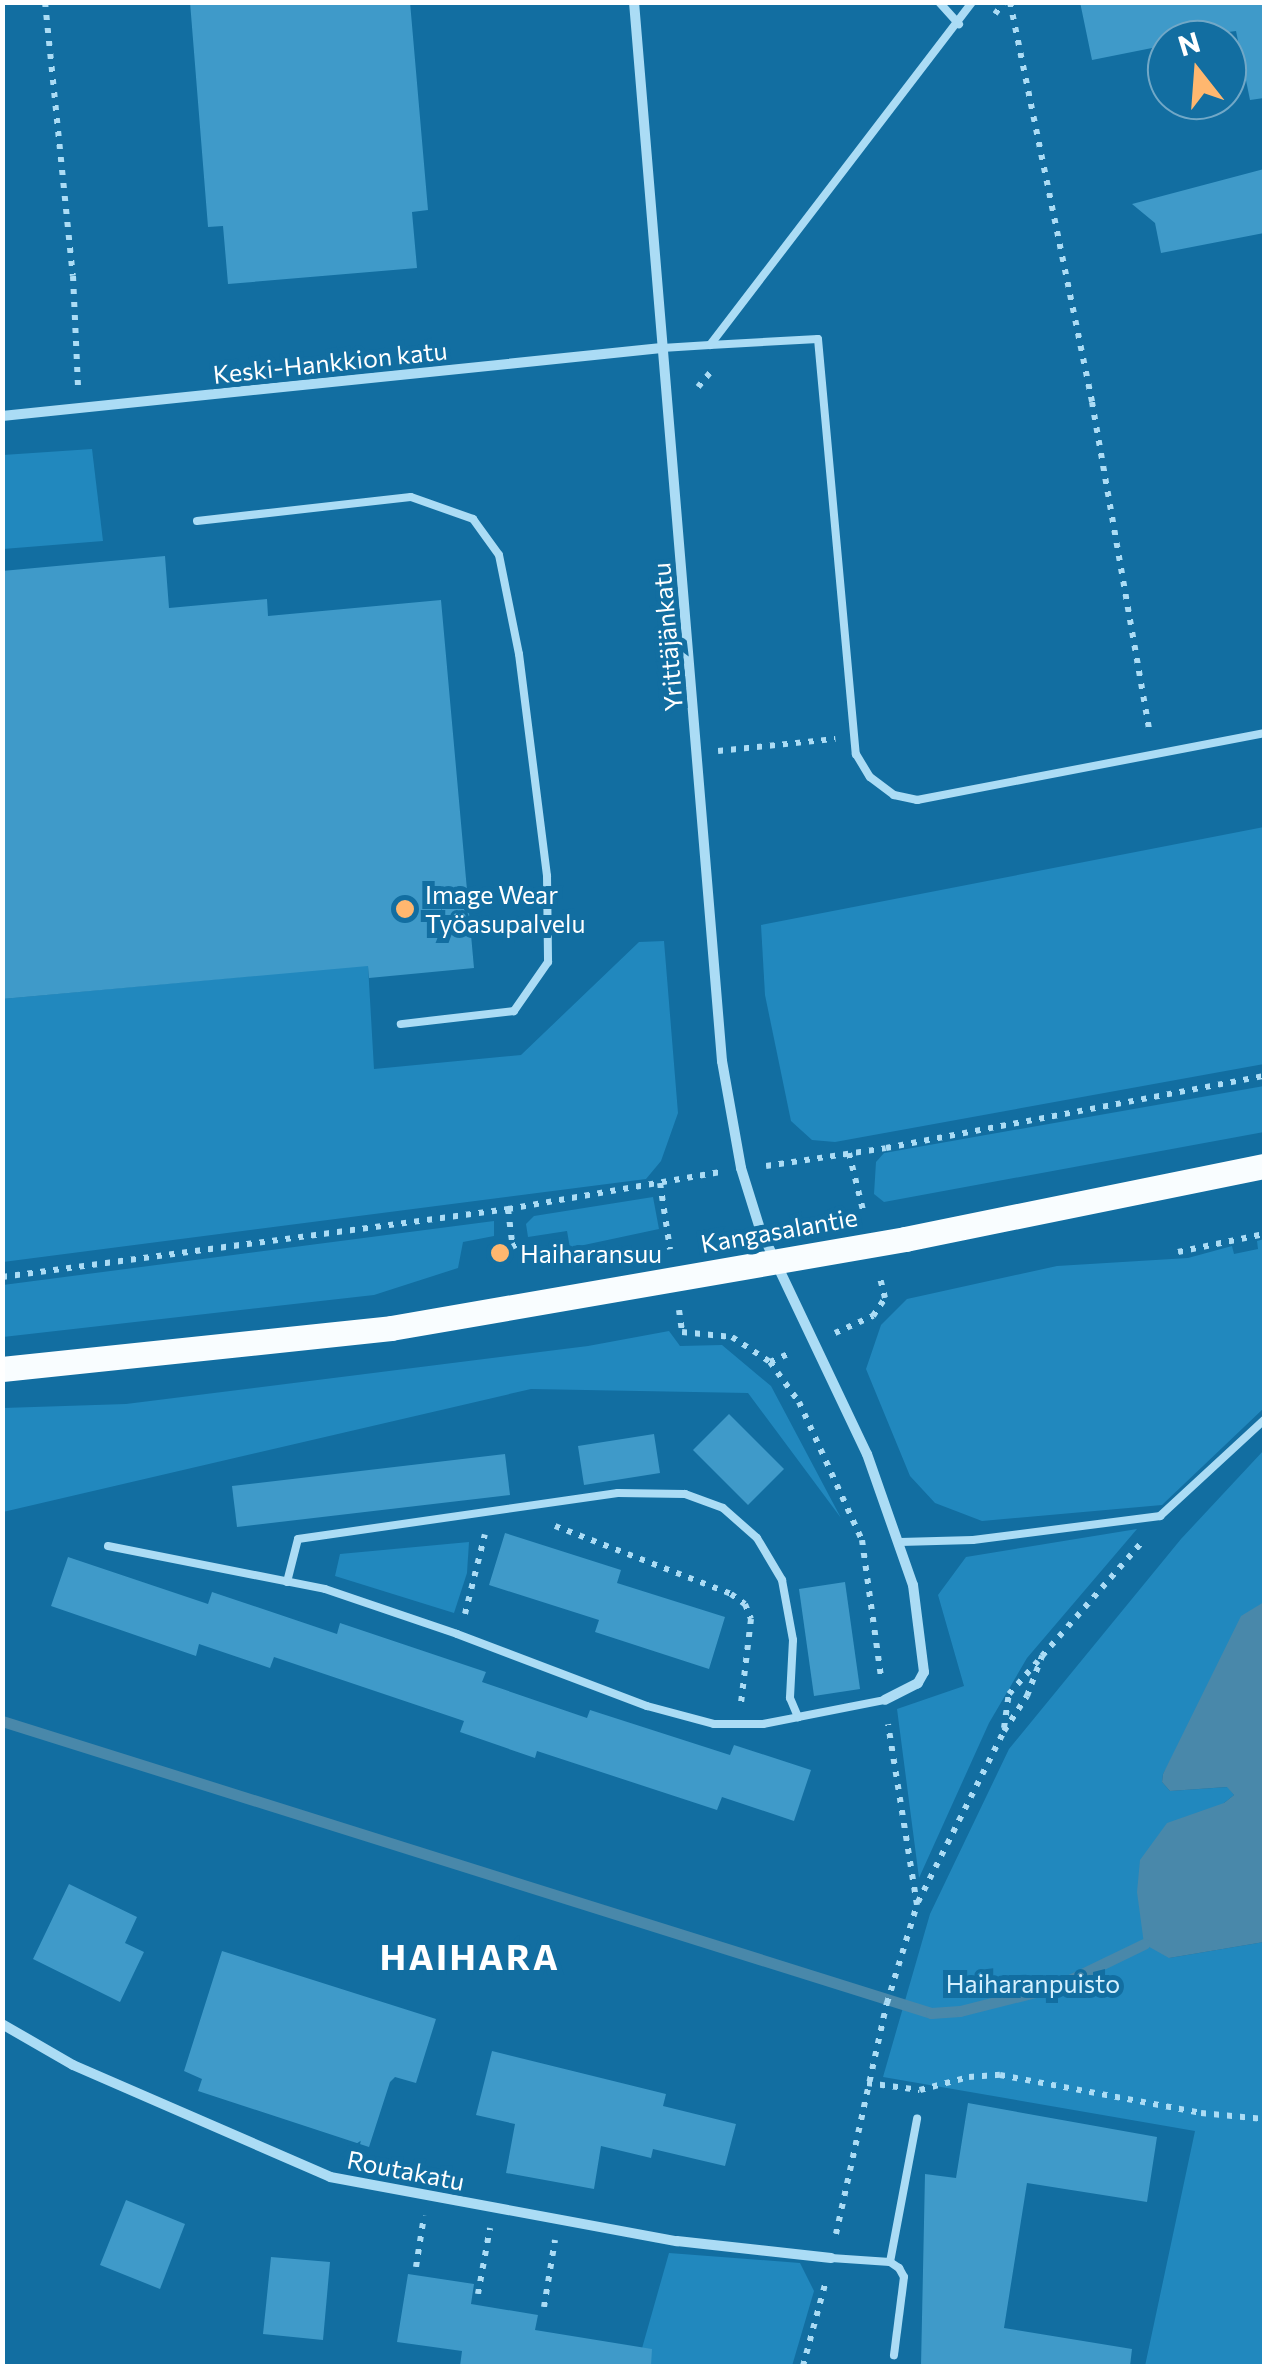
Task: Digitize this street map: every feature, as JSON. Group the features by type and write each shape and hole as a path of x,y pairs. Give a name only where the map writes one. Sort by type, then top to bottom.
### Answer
{"main road":[{"name":"Kangasalantie","path":"2,1369 391,1328 774,1262 1264,1166"}],"street":[{"name":"Yrittäjänkatu","path":"634,2 722,1061 741,1168 774,1262"},
{"name":"Keski-Hankkion katu","path":"2,416 662,348"},
{"path":"774,1262 867,1454 900,1542 926,1661 918,1683 884,1700"},
{"name":"Routakatu","path":"2,2024 82,2069 330,2176 677,2241 832,2258"}],"lane":[{"path":"939,2 959,24"},
{"path":"710,344 959,24 972,2"},
{"path":"662,348 818,339 856,754 870,777 894,795 917,800 1264,733"},
{"path":"197,521 410,497 473,519 499,555 519,654 547,876 548,962 514,1011 401,1024"},
{"path":"900,1542 973,1540 1160,1516 1264,1420"},
{"path":"286,1582 298,1539 618,1494 685,1494 722,1508 757,1538 782,1580 793,1640 790,1698 798,1717"},
{"path":"108,1546 324,1589 457,1634 646,1706 714,1724 798,1717 884,1700"},
{"path":"890,2262 916,2120"},
{"path":"832,2258 890,2262 904,2277 894,2356"}],"path":[{"path":"45,2 73,276 79,408"},
{"path":"1010,2 1092,402 1154,754"},
{"path":"697,753 854,738"},
{"path":"2,1276 508,1209 741,1168 886,1148 1264,1076"},
{"path":"660,1183 682,1332 732,1337 770,1362 799,1402 862,1540 917,1904"},
{"path":"508,1209 512,1243"},
{"path":"1178,1252 1264,1234"},
{"path":"500,1253 512,1243 522,1242"},
{"path":"513,1509 732,1594 745,1604 751,1619 738,1724"},
{"path":"457,1634 471,1600 490,1512"},
{"path":"1004,1731 1010,1694 1160,1516"},
{"path":"804,2366 832,2258 886,2003 917,1904 1004,1731 1027,1696 1042,1656"},
{"path":"867,2083 920,2090 968,2076 1000,2075 1201,2112 1264,2118"},
{"path":"416,2267 427,2194"},
{"path":"478,2294 494,2207"},
{"path":"544,2307 558,2219"}],"green space":[{"path":"92,449 103,541 3,549 3,455"},
{"path":"1264,827 1264,1064 835,1142 812,1140 791,1121 765,995 761,925"},
{"path":"664,941 678,1113 661,1161 646,1179 3,1262 2,999 368,965 374,1069 521,1055 639,942"},
{"path":"1264,1086 1264,1132 884,1202 874,1194 876,1162 884,1153"},
{"path":"653,1197 659,1229 570,1248 567,1231 528,1237 526,1224 534,1216"},
{"path":"494,1221 494,1236 463,1242 458,1268 374,1295 3,1337 3,1285"},
{"path":"1264,1239 1264,1408 1162,1505 982,1521 935,1503 910,1476 866,1369 881,1325 907,1299 1057,1266 1188,1258 1232,1246 1234,1254 1258,1249 1257,1241"},
{"path":"669,1331 680,1346 722,1345 771,1386 841,1518 748,1393 531,1389 3,1512 3,1408 126,1404 588,1346"},
{"name":"Haiharanpuisto","path":"1264,1450 1264,1602 1163,1774 1162,1782 1170,1791 1228,1787 1234,1795 1224,1803 1169,1958 1264,1942 1264,2366 1145,2366 1195,2131 883,2077 930,1914 1009,1749 1181,1539"},
{"path":"1137,1529 1027,1658 989,1723 919,1878 897,1709 964,1686 938,1595 966,1557"},
{"path":"469,1542 467,1573 454,1613 335,1576 340,1554"},
{"path":"669,2253 800,2263 814,2291 792,2366 637,2366"}],"shaded area":[{"path":"1264,1602 1264,1942 1169,1958 1144,1944 1137,1892 1140,1860 1167,1823 1224,1803 1234,1795 1227,1787 1170,1791 1162,1782 1163,1774 1241,1616"}],"building":[{"path":"190,2 410,2 428,210 412,212 417,268 228,284 223,226 208,227"},
{"path":"1080,2 1264,2 1264,98 1250,100 1247,20 1147,20 1147,49 1092,60"},
{"path":"1264,169 1264,233 1161,253 1155,223 1132,204"},
{"path":"165,556 169,608 267,599 268,616 441,600 474,968 369,978 368,966 2,999 2,571"},
{"path":"729,1414 784,1469 748,1505 693,1450"},
{"path":"654,1434 660,1473 584,1485 578,1446"},
{"path":"505,1454 510,1495 237,1527 232,1486"},
{"path":"505,1533 621,1570 617,1583 725,1617 709,1669 595,1632 599,1620 489,1585"},
{"path":"68,1557 208,1604 212,1592 337,1634 340,1623 486,1672 482,1682 587,1718 590,1710 730,1755 734,1745 811,1770 794,1821 722,1797 717,1810 537,1751 535,1758 460,1732 464,1721 274,1657 270,1668 199,1644 196,1656 51,1606"},
{"path":"845,1582 860,1689 814,1696 799,1589"},
{"path":"69,1884 137,1917 125,1943 144,1952 120,2002 33,1959"},
{"path":"222,1951 436,2019 416,2083 395,2077 390,2082 369,2147 198,2091 202,2079 184,2071"},
{"path":"492,2051 666,2094 663,2106 736,2124 725,2166 653,2149 651,2158 601,2146 594,2189 506,2173 515,2124 476,2115"},
{"path":"968,2103 1157,2137 1147,2202 1027,2183 1004,2328 1132,2349 1130,2366 921,2366 925,2174 956,2178"},
{"path":"126,2200 185,2224 160,2289 100,2265"},
{"path":"271,2257 330,2262 323,2340 263,2334"},
{"path":"408,2274 474,2284 471,2304 538,2315 535,2330 652,2349 651,2366 460,2366 462,2351 397,2342"}],"waterway":[{"path":"2,1721 931,2013 960,2011 1055,1987 1144,1944"}],"place":[{"name":"Image Wear Työasupalvelu","path":"405,909"},
{"name":"Haiharansuu","path":"500,1253"}],"district":[{"name":"HAIHARA","path":"470,1956"}]}
